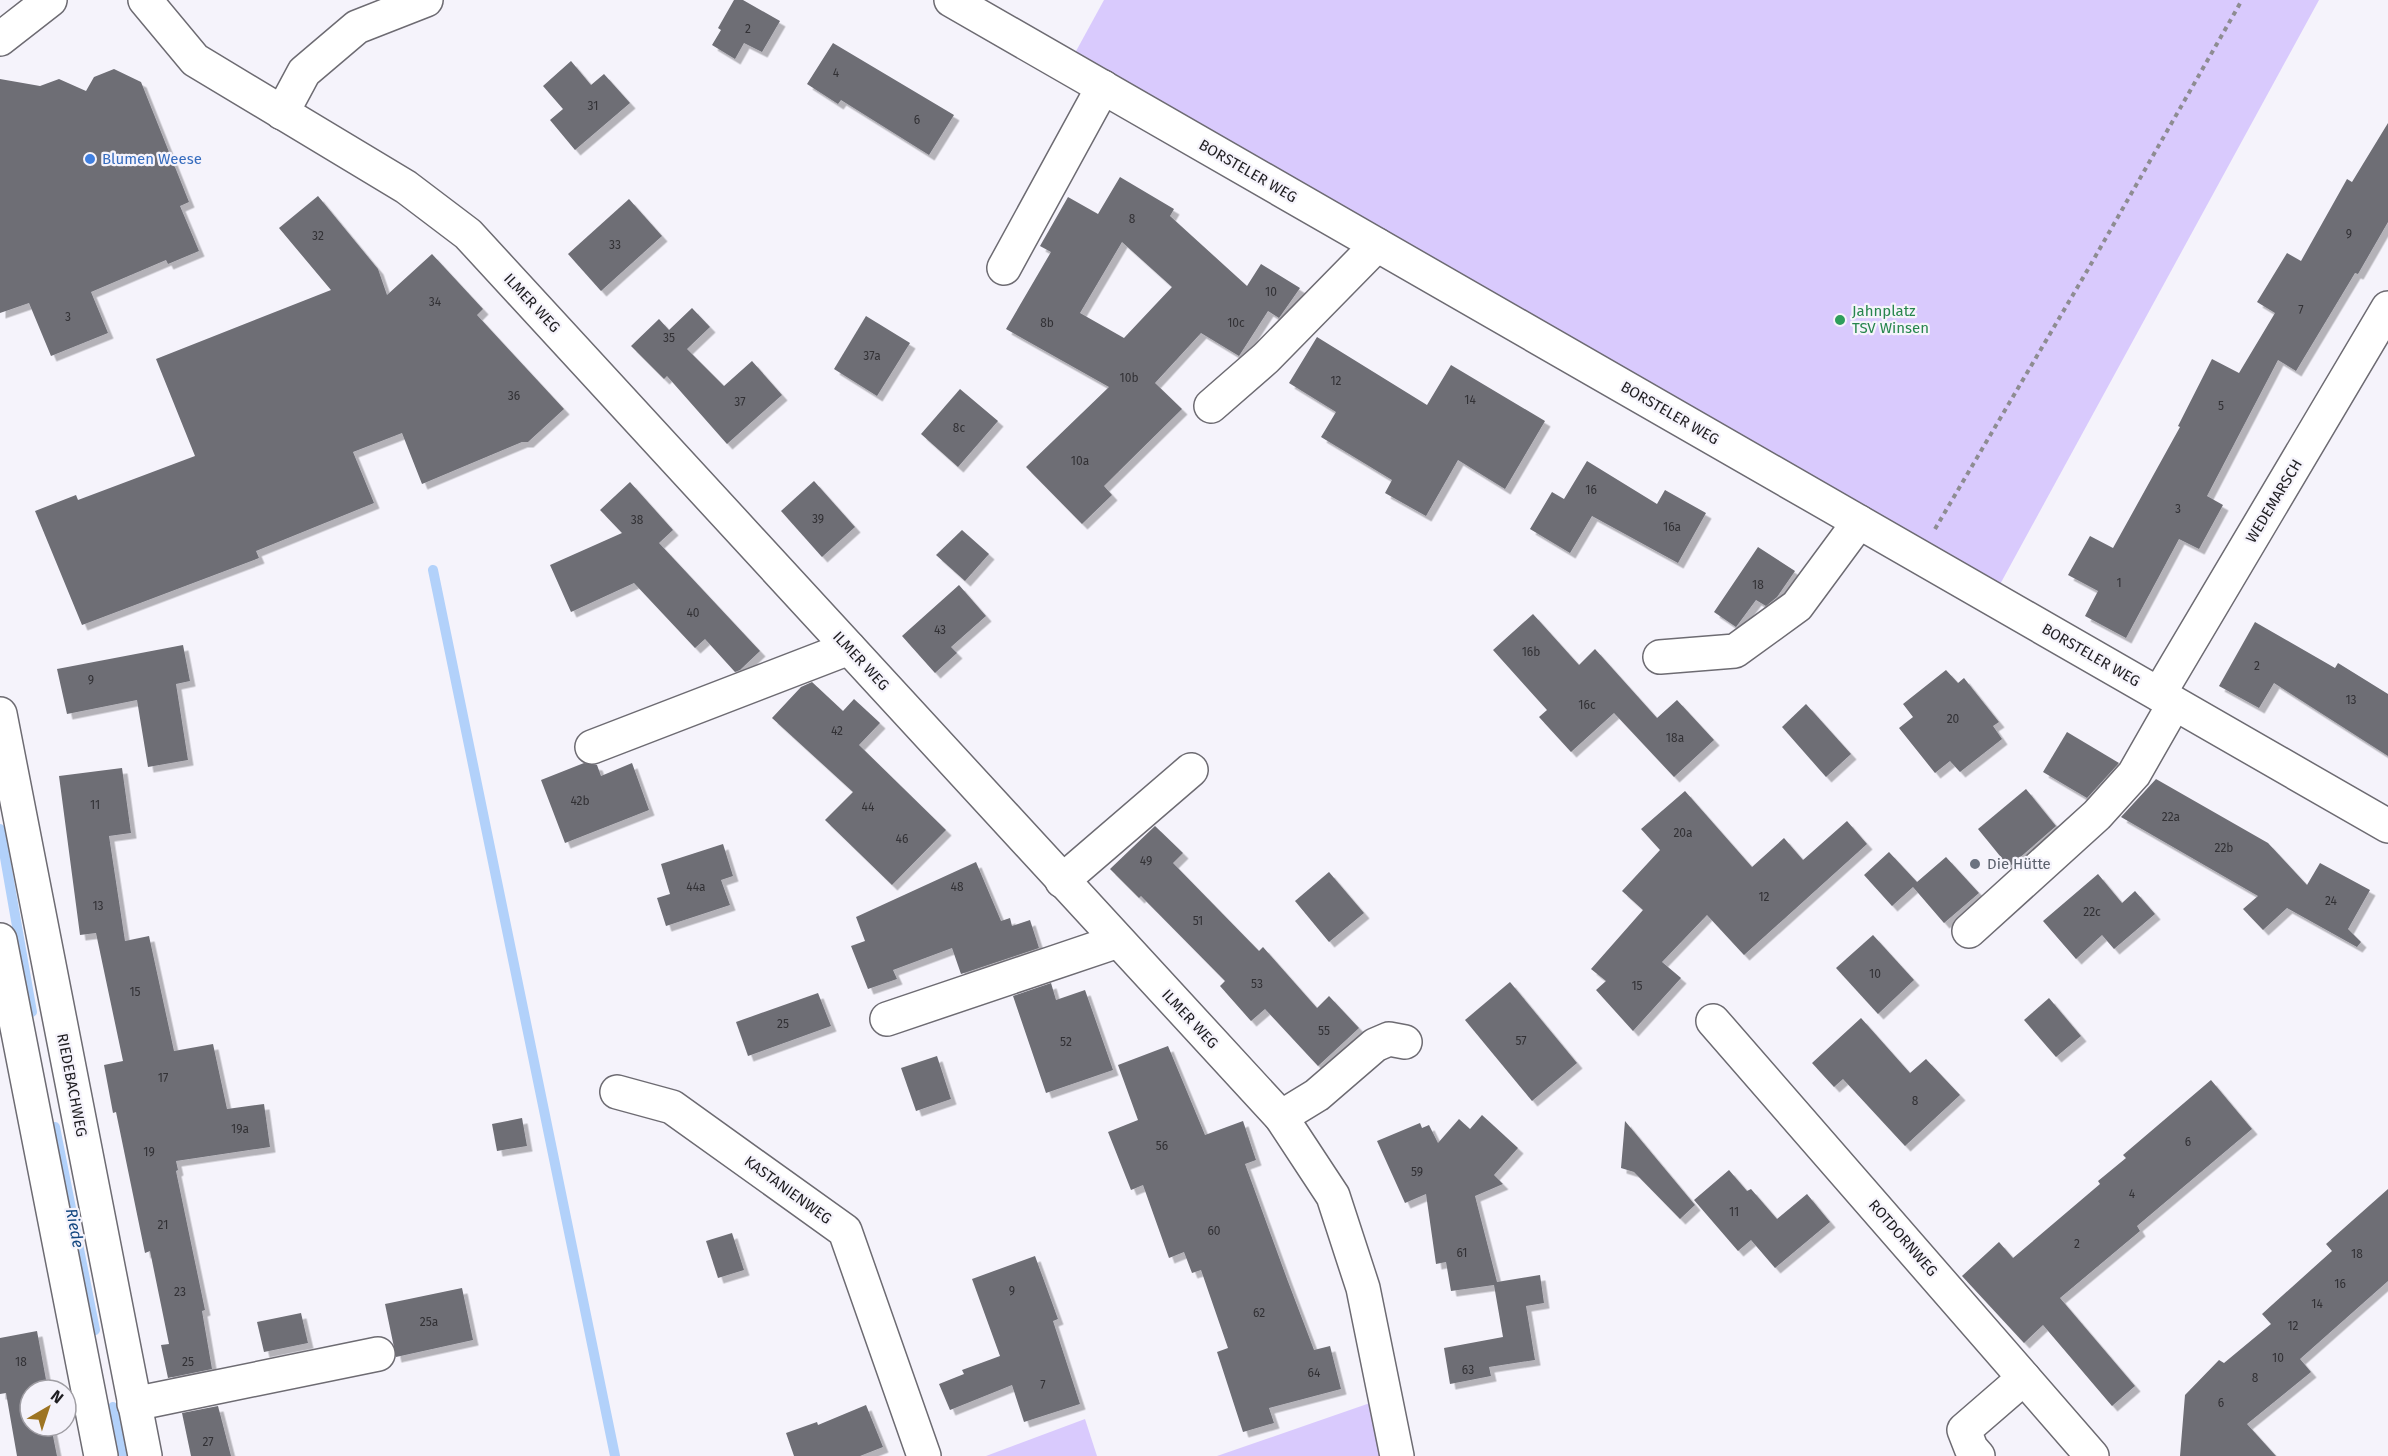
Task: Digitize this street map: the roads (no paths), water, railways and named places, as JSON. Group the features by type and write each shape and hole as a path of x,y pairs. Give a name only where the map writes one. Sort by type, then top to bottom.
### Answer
{"street":[{"path":"0,39 50,0"},
{"name":"ILMER WEG","path":"146,0 195,60 406,187 468,234 1281,1117 1333,1196 1363,1288 1397,1456"},
{"path":"282,113 304,72 357,27 426,0"},
{"name":"BORSTELER WEG","path":"951,0 2388,826"},
{"path":"1004,268 1103,87"},
{"path":"1211,406 1266,358 1377,245"},
{"name":"WEDEMARSCH","path":"1969,931 2112,799 2134,774 2167,699 2388,308"},
{"path":"1660,657 1735,651 1797,606 1859,522"},
{"path":"592,747 849,648"},
{"name":"RIEDEBACHWEG","path":"0,714 145,1456"},
{"path":"1062,881 1191,770"},
{"path":"0,940 101,1456"},
{"path":"887,1019 1118,941"},
{"name":"ROTDORNWEG","path":"1713,1021 2092,1456"},
{"path":"1281,1117 1317,1095 1375,1045 1389,1039 1405,1042"},
{"name":"KASTANIENWEG","path":"617,1092 672,1107 845,1231 924,1456"},
{"path":"134,1404 378,1354"},
{"path":"1978,1456 1971,1448 1964,1430 2025,1378"}],"waterway":[{"path":"433,570 615,1456"},
{"name":"Riede","path":"0,829 32,1012"},
{"name":"Riede","path":"55,1127 95,1330"},
{"name":"Riede","path":"113,1407 122,1456"}],"place":[{"name":"Blumen Weese","path":"90,159"},
{"name":"Jahnplatz TSV Winsen","path":"1840,320"},
{"name":"Die Hütte","path":"1975,864"}]}
